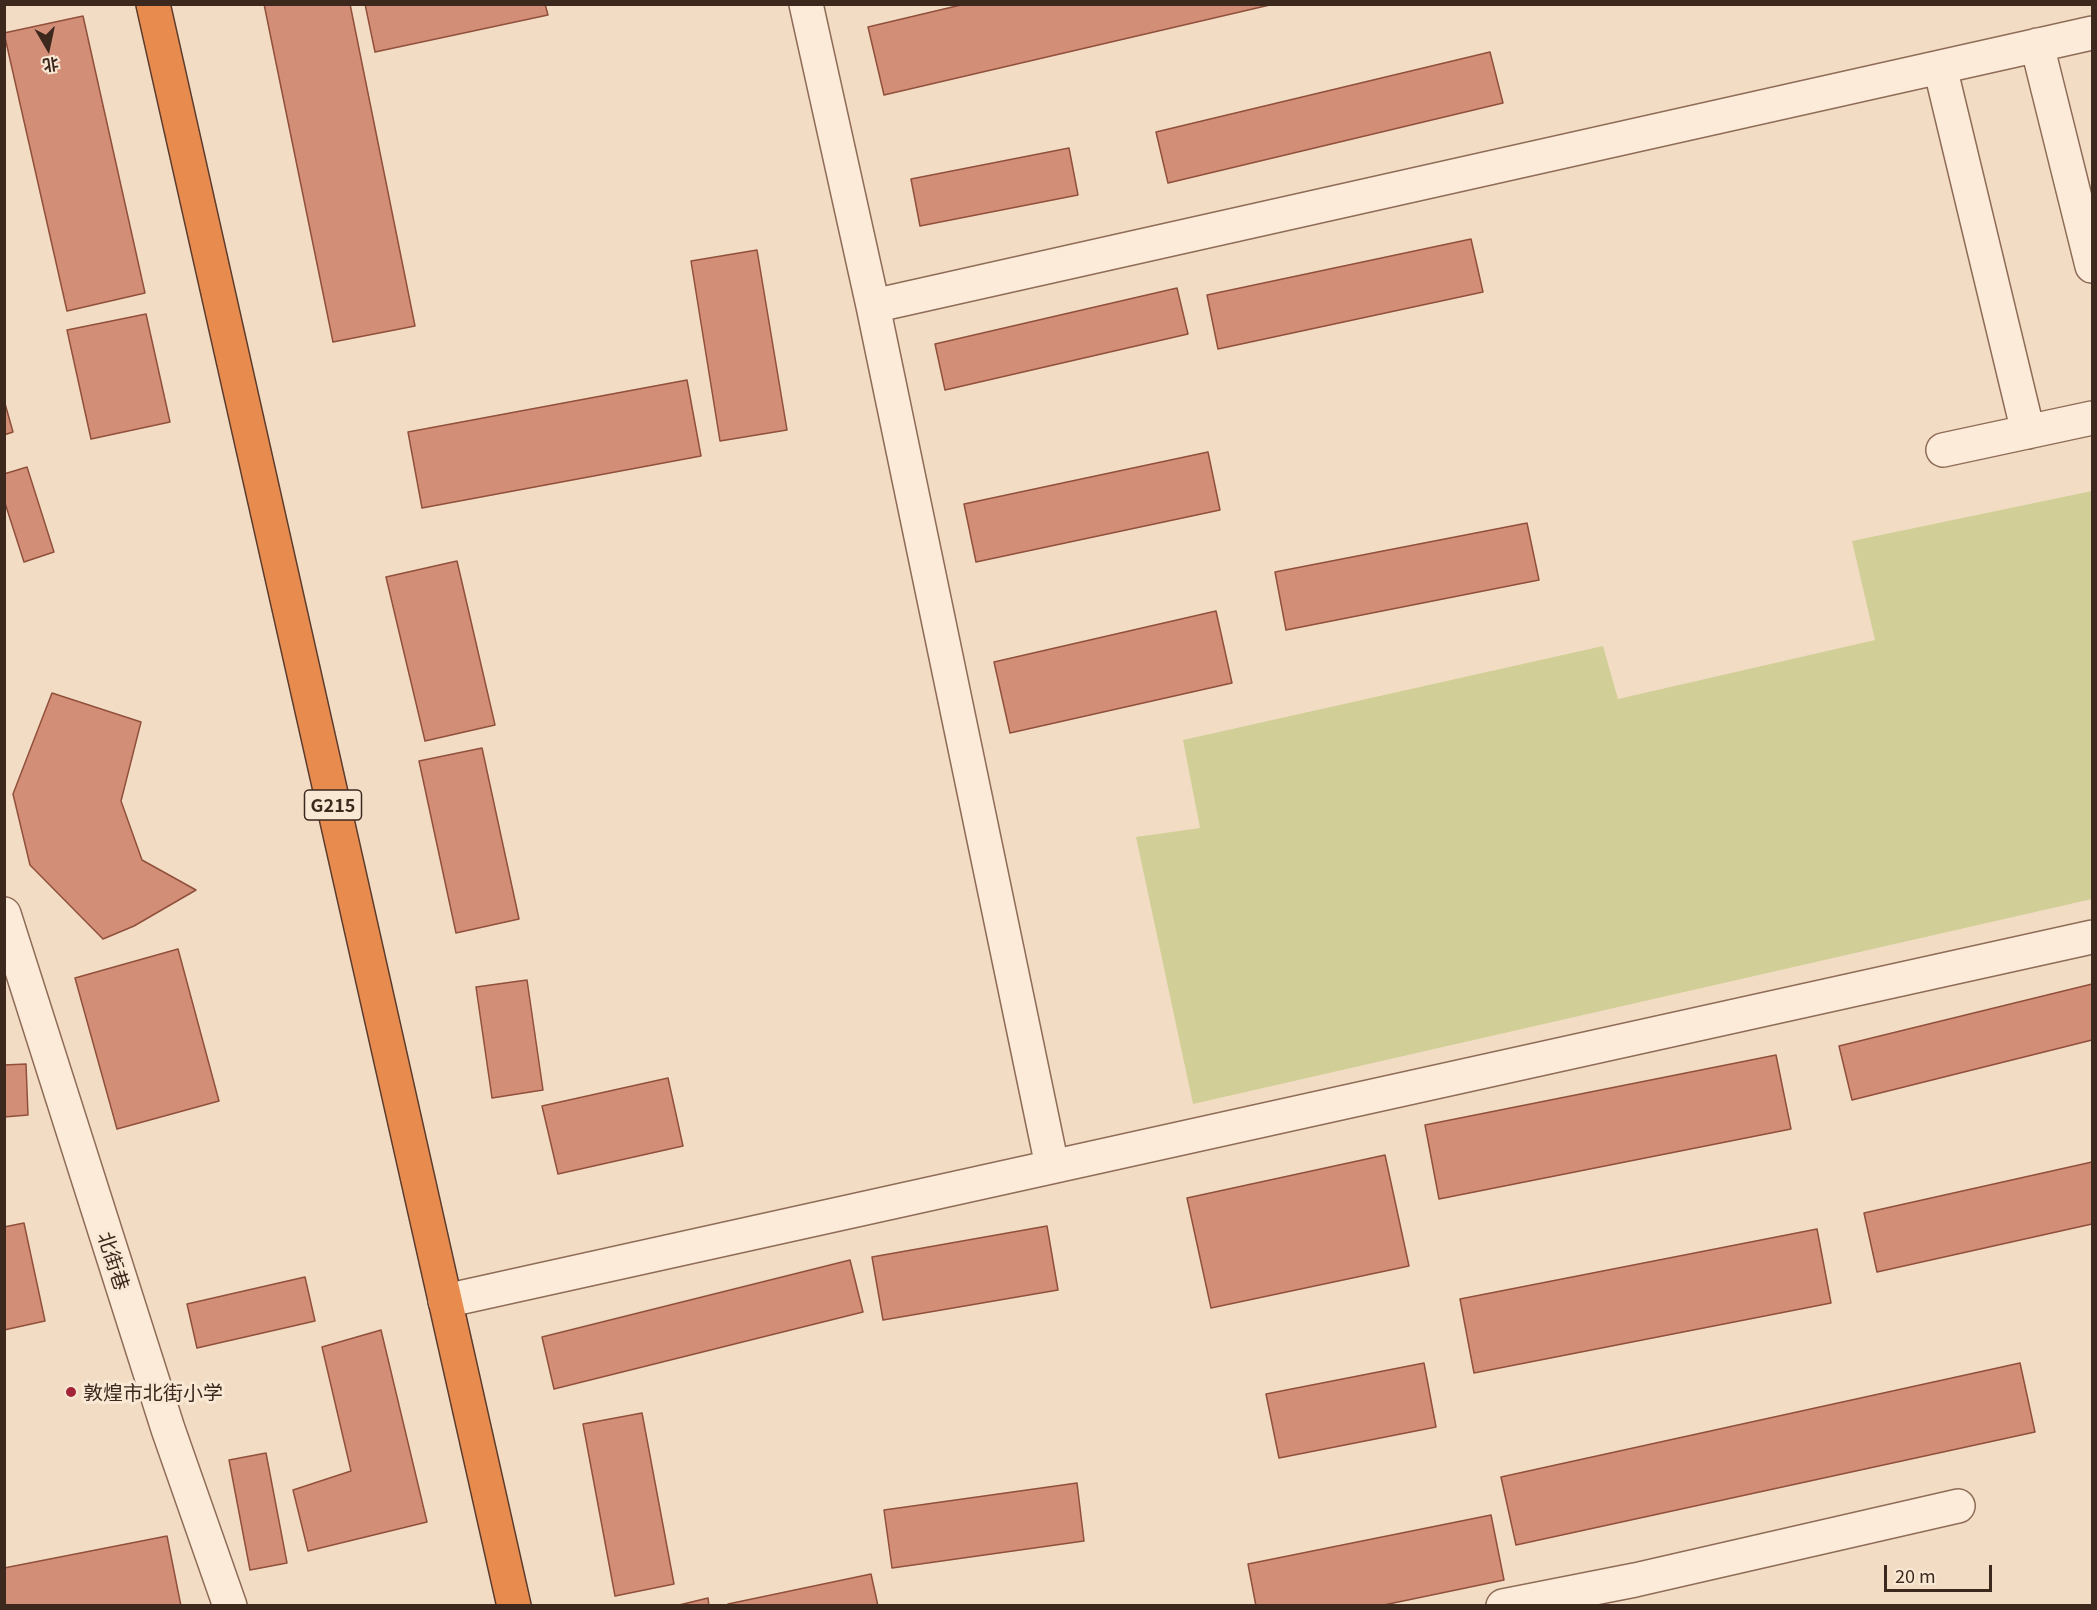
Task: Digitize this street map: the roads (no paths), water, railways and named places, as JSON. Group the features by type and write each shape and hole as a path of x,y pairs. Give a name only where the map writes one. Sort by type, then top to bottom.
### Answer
{"highway":[{"name":"G215","path":"153,4 514,1605"}],"street":[{"path":"806,4 873,306 1052,1166"},
{"path":"873,306 2092,33"},
{"path":"2037,45 2092,266"},
{"path":"1940,67 2028,432"},
{"path":"1943,450 2092,418"},
{"name":"北街巷","path":"4,914 168,1429 230,1605"},
{"path":"445,1300 2092,937"},
{"path":"1503,1605 1635,1580 1958,1506"}],"place":[{"name":"敦煌市北街小学","path":"71,1392"}]}
